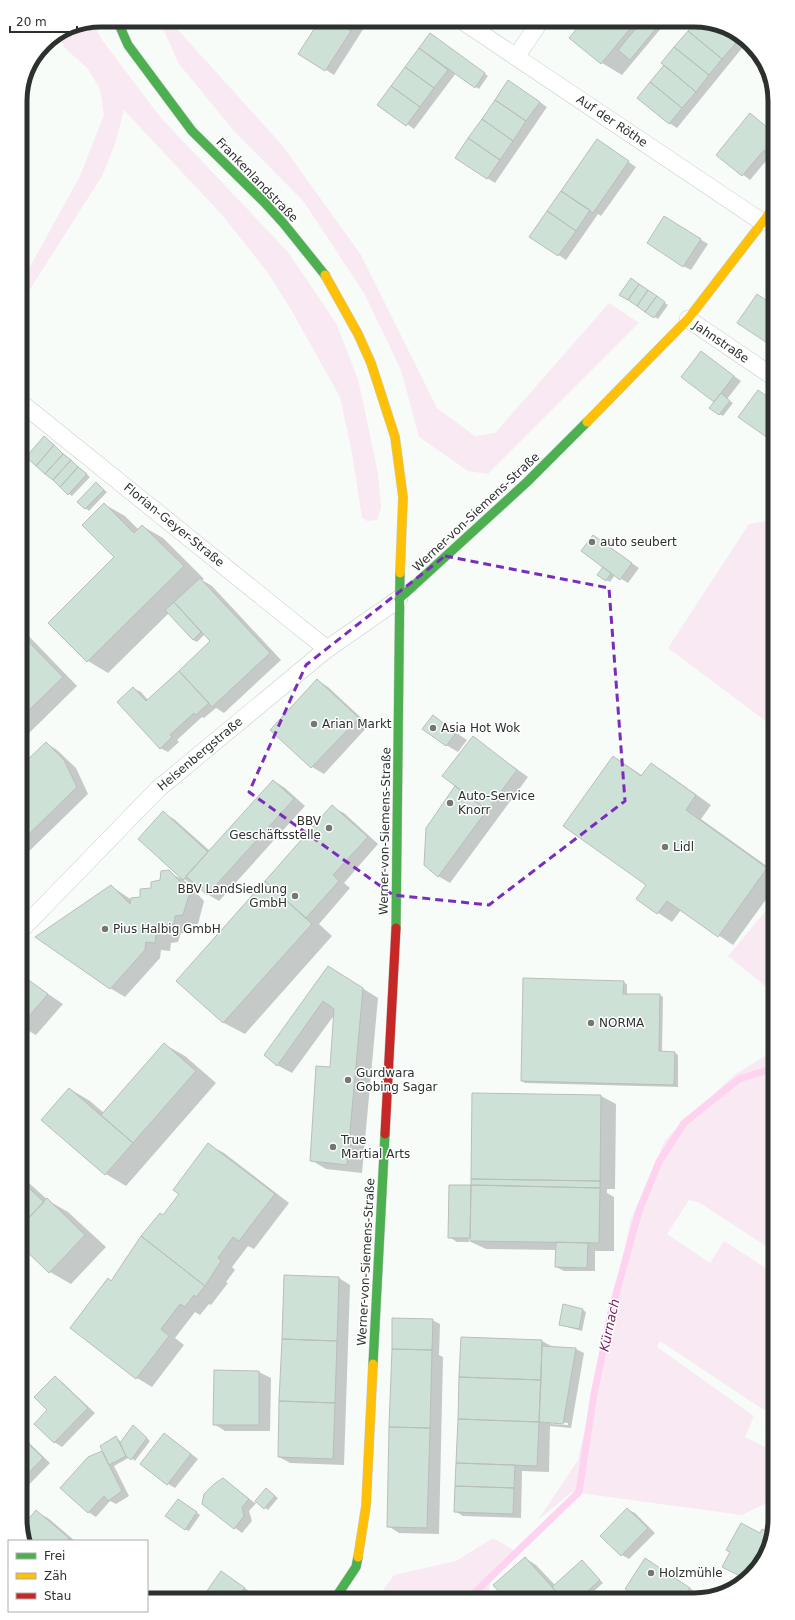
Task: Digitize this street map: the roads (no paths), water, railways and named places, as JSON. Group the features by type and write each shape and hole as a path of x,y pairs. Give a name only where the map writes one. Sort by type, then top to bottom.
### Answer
{"street":[{"name":"Frankenlandstraße","path":"120,27 128,45 192,131 264,202 284,224 329,281 358,334 382,392 395,437 403,497 399,599"},
{"name":"Auf der Röthe","path":"471,27 762,222"},
{"path":"516,57 536,27"},
{"name":"Werner-von-Siemens-Straße","path":"339,1593 356,1567 366,1506 397,912 399,599 437,566 554,456 635,375 688,319 768,215"},
{"name":"Jahnstraße","path":"688,319 768,373"},
{"name":"Florian-Geyer-Straße","path":"27,408 327,649"},
{"name":"Heisenbergstraße","path":"27,923 158,789 327,649 399,599"}],"waterway":[{"name":"Kürnach","path":"474,1593 579,1492 594,1394 611,1312 639,1211 659,1162 684,1123 739,1079 768,1070"}],"place":[{"name":"auto seubert","path":"592,542"},
{"name":"Arian Markt","path":"314,724"},
{"name":"Asia Hot Wok","path":"433,728"},
{"name":"Auto-Service Knorr","path":"450,803"},
{"name":"BBV Geschäftsstelle","path":"329,828"},
{"name":"Lidl","path":"665,847"},
{"name":"BBV LandSiedlung GmbH","path":"295,896"},
{"name":"Pius Halbig GmbH","path":"105,929"},
{"name":"NORMA","path":"591,1023"},
{"name":"Gurdwara Gobing Sagar","path":"348,1080"},
{"name":"True Martial Arts","path":"333,1147"},
{"name":"Holzmühle","path":"651,1573"}]}
